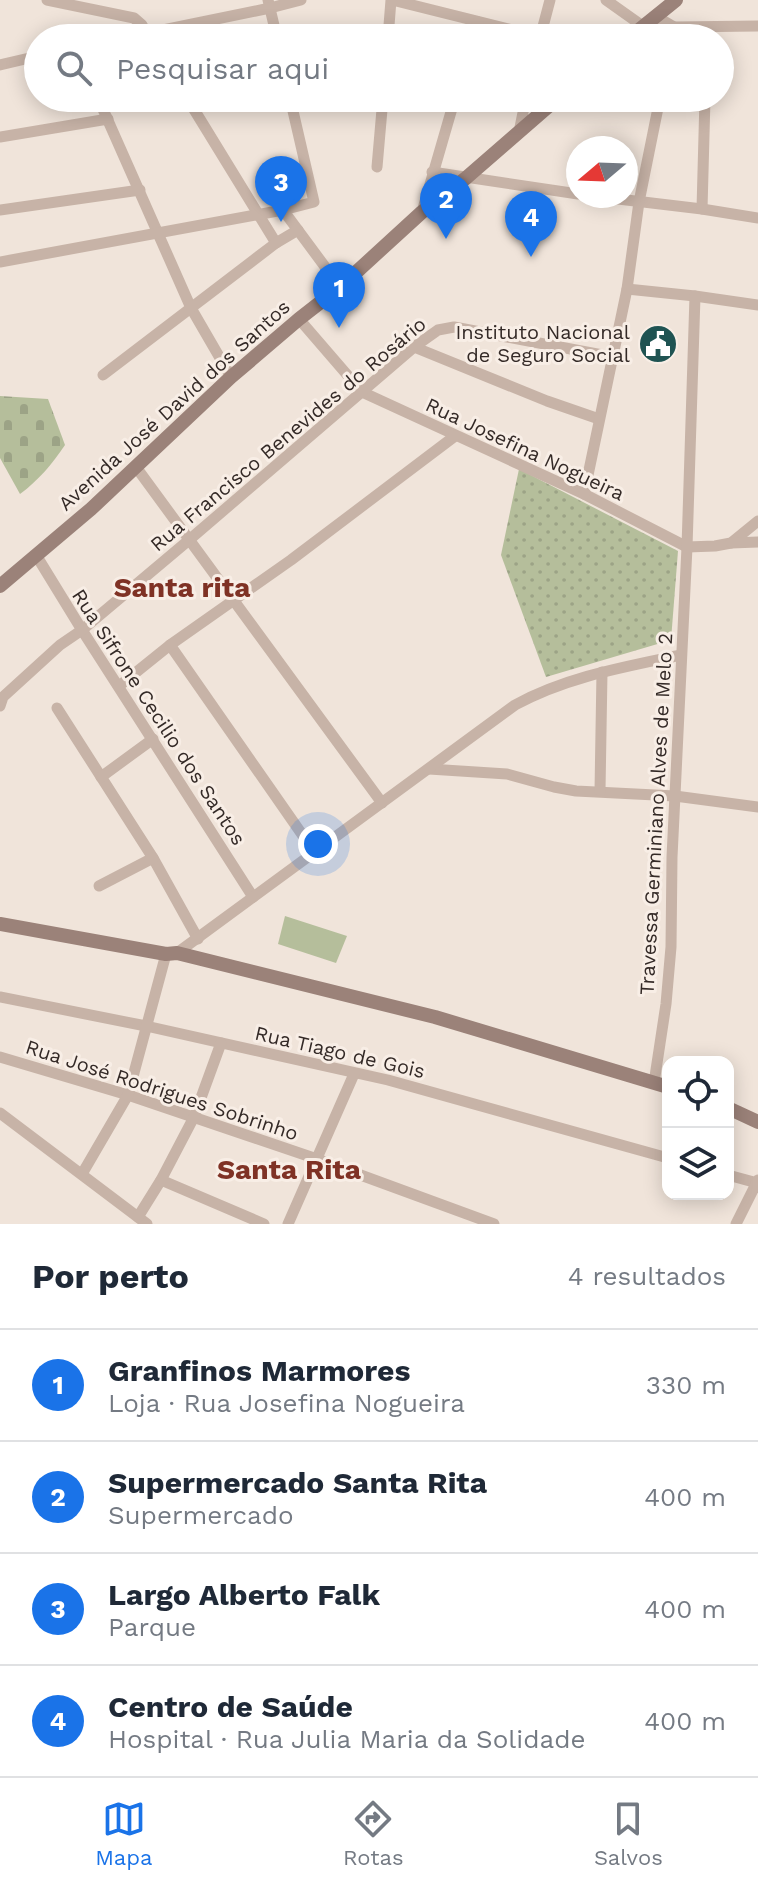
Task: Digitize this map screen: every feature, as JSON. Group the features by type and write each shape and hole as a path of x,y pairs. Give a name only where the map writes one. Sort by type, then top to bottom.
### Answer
{"main road":[{"path":"648,24 676,0"},
{"name":"Avenida José David dos Santos","path":"0,586 91,509 231,377 542,112"},
{"path":"0,924 172,954 435,1017 661,1085"},
{"path":"734,1111 758,1122"}],"street":[{"path":"47,0 134,18 141,24"},
{"path":"193,24 269,4 301,0"},
{"path":"389,24 391,0 486,24"},
{"path":"544,24 550,0"},
{"path":"606,0 640,24"},
{"path":"269,4 274,24"},
{"path":"657,17 664,24"},
{"path":"734,29 758,26"},
{"path":"0,65 24,59"},
{"path":"105,112 191,308 231,377"},
{"path":"196,112 276,243"},
{"path":"0,262 259,215 314,202 293,112"},
{"path":"377,167 382,112"},
{"path":"422,212 451,112"},
{"path":"519,132 523,112"},
{"path":"584,494 627,289 639,202 657,112"},
{"path":"702,209 705,112"},
{"path":"0,137 108,119"},
{"path":"432,172 566,192"},
{"path":"0,210 140,190"},
{"path":"639,202 758,218"},
{"path":"283,210 340,287"},
{"path":"103,375 276,243 298,230"},
{"path":"627,289 758,305"},
{"name":"Travessa Germiniano Alves de Melo 2","path":"661,1085 671,947 695,296"},
{"name":"Rua Josefina Nogueira","path":"299,319 362,392 584,494 687,547"},
{"name":"Rua Francisco Benevides do Rosário","path":"0,706 3,697 60,645 82,630 414,347 438,330 461,328 613,357"},
{"path":"414,347 599,419"},
{"path":"119,686 170,645 455,436"},
{"path":"136,467 382,803"},
{"path":"731,543 758,521"},
{"path":"687,547 758,542"},
{"name":"Rua Sifrone Cecilio dos Santos","path":"36,555 253,897"},
{"path":"170,645 315,853"},
{"path":"82,1174 128,1095 146,1026 172,954 198,939 535,693 602,672 681,655"},
{"path":"600,791 602,672"},
{"path":"57,708 153,858 198,939"},
{"path":"101,777 153,739"},
{"path":"429,769 507,774 562,789 675,796 758,807"},
{"path":"99,886 153,858"},
{"name":"Rua Tiago de Gois","path":"0,997 388,1080 662,1156"},
{"path":"0,1113 142,1220 194,1117 221,1043"},
{"name":"Rua José Rodrigues Sobrinho","path":"0,1057 194,1117 494,1224"},
{"path":"290,1224 354,1074"},
{"path":"734,1176 757,1182 736,1224"},
{"path":"161,1180 264,1224"}],"green space":[{"path":"0,396 48,399 65,445 45,471 20,494 0,458"},
{"path":"519,469 678,551 671,640 546,677 501,555"},
{"path":"285,916 347,936 336,963 278,944"}],"place":[{"name":"Largo Alberto Falk","path":"281,222"},
{"name":"Supermercado Santa Rita","path":"446,239"},
{"name":"Centro de Saúde","path":"531,257"},
{"name":"Granfinos Marmores","path":"339,328"},
{"name":"Instituto Nacional de Seguro Social","path":"658,344"}],"district":[{"name":"Santa rita","path":"182,587"},
{"name":"Santa Rita","path":"289,1169"}]}
